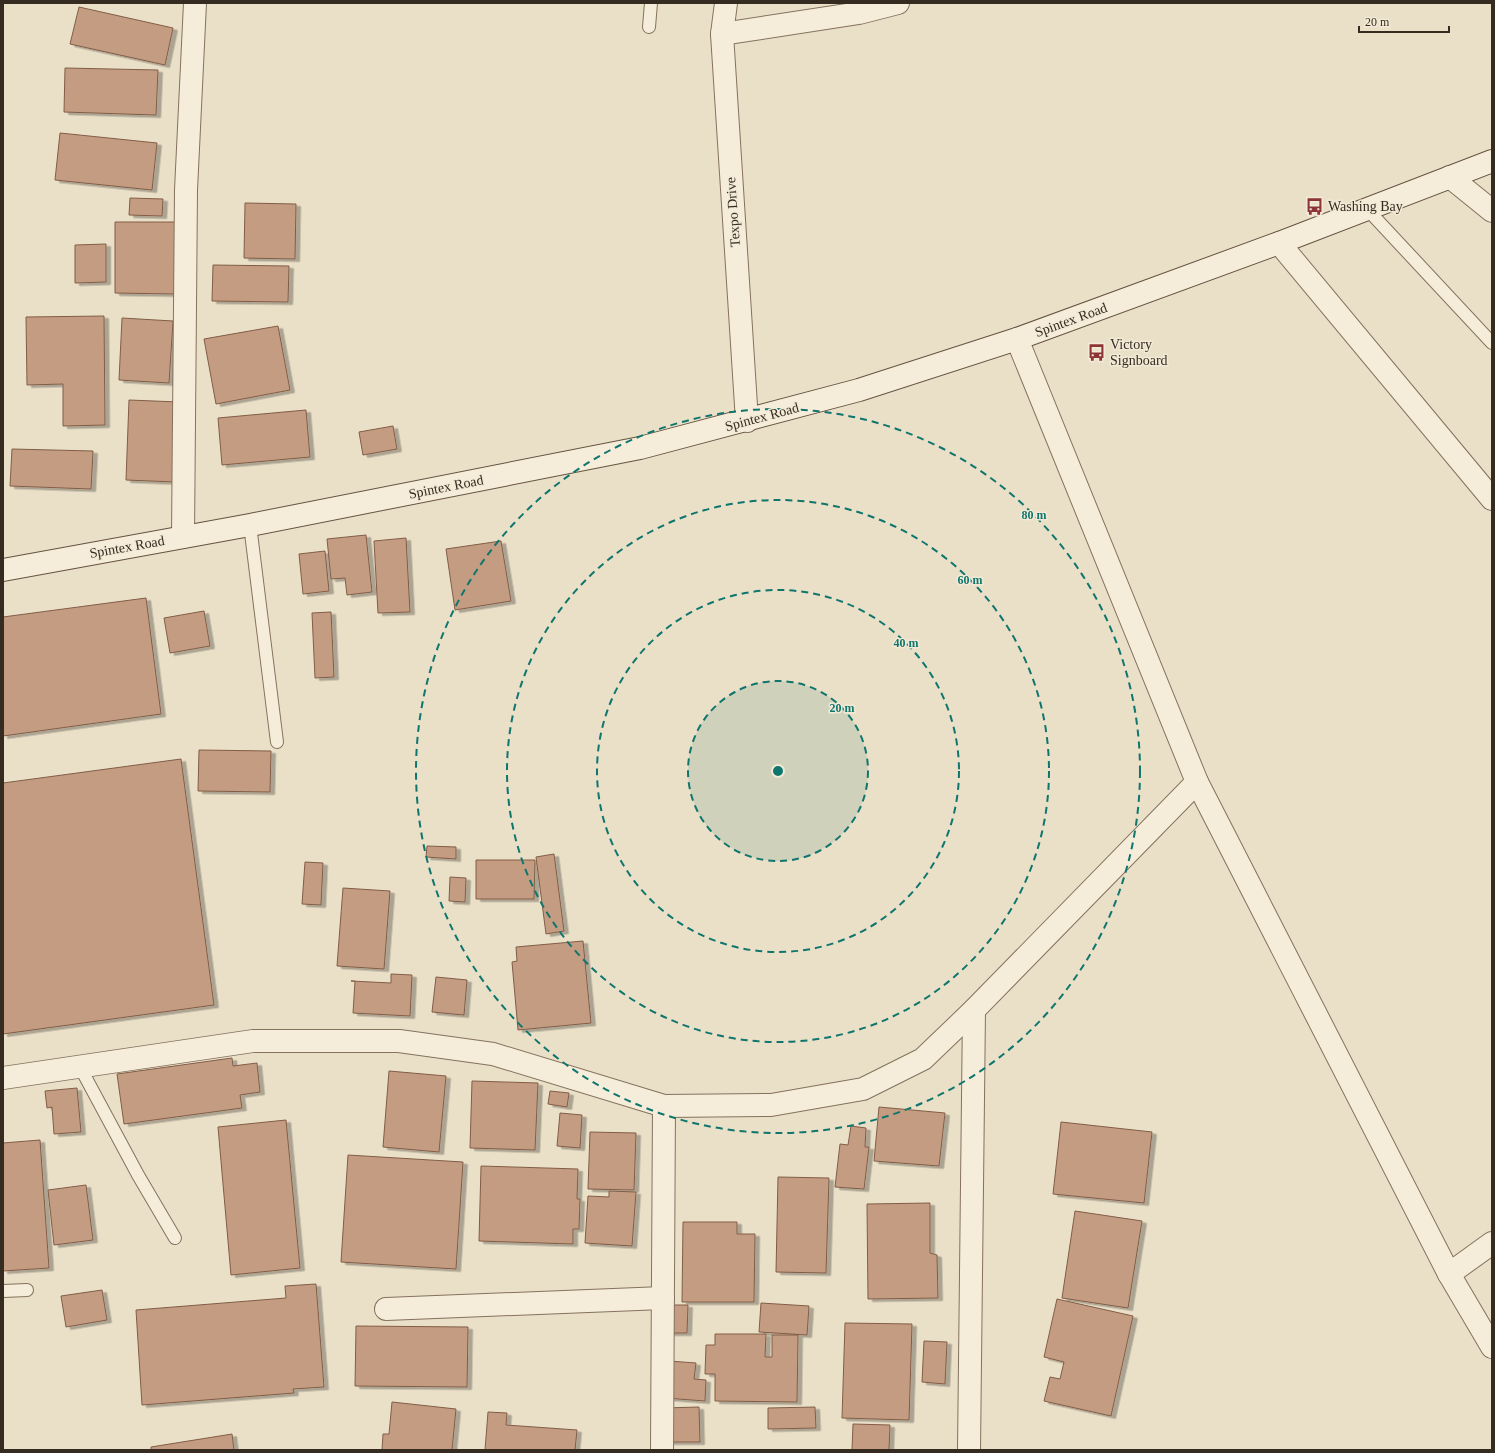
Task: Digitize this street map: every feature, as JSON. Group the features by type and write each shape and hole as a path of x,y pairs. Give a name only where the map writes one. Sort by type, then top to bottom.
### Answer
{"street":[{"path":"183,537 186,190 195,3"},
{"name":"Texpo Drive","path":"726,3 722,34 747,421"},
{"path":"722,34 859,14 898,3"},
{"name":"Spintex Road","path":"3,570 250,526 640,448 747,421 859,390 1017,339 1279,243 1492,160"},
{"path":"1450,177 1492,211"},
{"path":"1279,243 1492,499"},
{"path":"1017,339 1197,782 1449,1274 1492,1347"},
{"path":"3,1078 253,1041 399,1040 493,1054 664,1106 771,1105 863,1089 923,1059 974,1010 1197,782"},
{"path":"969,1450 974,1010"},
{"path":"662,1450 664,1106"},
{"path":"1449,1274 1492,1242"},
{"path":"386,1310 663,1298"}],"lane":[{"path":"649,27 651,3"},
{"path":"1368,209 1492,343"},
{"path":"250,526 277,742"},
{"path":"80,1066 138,1175 175,1238"},
{"path":"3,1291 27,1290"}],"building":[{"path":"79,7 173,28 165,65 70,44"},
{"path":"65,68 158,70 156,115 64,112"},
{"path":"60,133 157,143 152,190 55,180"},
{"path":"130,198 163,199 162,216 129,215"},
{"path":"245,203 296,204 295,259 244,258"},
{"path":"115,222 176,222 175,294 115,293"},
{"path":"106,244 106,282 75,283 75,245"},
{"path":"213,265 289,266 288,302 212,301"},
{"path":"104,316 105,425 63,426 63,384 27,385 26,317"},
{"path":"122,318 173,321 169,383 119,380"},
{"path":"278,326 290,390 216,404 204,339"},
{"path":"129,400 179,402 176,482 126,480"},
{"path":"306,410 310,457 222,465 218,418"},
{"path":"393,426 397,449 363,455 359,432"},
{"path":"12,449 93,451 91,489 10,486"},
{"path":"366,535 372,592 347,595 345,578 331,579 327,539"},
{"path":"406,538 410,612 378,613 374,541"},
{"path":"501,541 511,601 455,610 446,549"},
{"path":"325,551 329,591 303,594 299,554"},
{"path":"146,598 161,714 3,736 3,617"},
{"path":"204,611 210,646 170,653 164,618"},
{"path":"331,612 334,677 315,678 312,613"},
{"path":"199,750 271,751 270,792 198,791"},
{"path":"181,759 214,1005 3,1034 3,783"},
{"path":"427,846 456,847 456,859 426,857"},
{"path":"554,854 564,931 546,934 536,857"},
{"path":"476,860 535,860 534,899 476,899"},
{"path":"305,862 323,863 321,905 302,904"},
{"path":"450,877 466,878 465,902 449,901"},
{"path":"343,888 390,891 384,969 337,966"},
{"path":"583,941 591,1023 518,1030 512,962 517,961 516,947"},
{"path":"391,974 412,975 410,1016 353,1013 355,981 391,983"},
{"path":"436,977 467,980 464,1015 432,1012"},
{"path":"232,1058 233,1066 257,1063 260,1092 240,1095 242,1108 124,1124 117,1074"},
{"path":"389,1071 446,1076 439,1152 383,1147"},
{"path":"472,1081 538,1083 535,1150 470,1148"},
{"path":"77,1088 81,1132 54,1134 52,1107 47,1108 45,1091"},
{"path":"550,1091 569,1093 567,1107 548,1104"},
{"path":"879,1107 945,1113 939,1166 874,1161"},
{"path":"560,1113 582,1115 580,1148 557,1146"},
{"path":"286,1120 300,1268 231,1275 218,1127"},
{"path":"1061,1122 1152,1132 1144,1203 1053,1194"},
{"path":"851,1126 866,1128 865,1147 869,1147 864,1189 835,1187 840,1144 848,1145"},
{"path":"590,1132 636,1133 634,1190 588,1189"},
{"path":"40,1140 49,1268 3,1271 3,1143"},
{"path":"348,1155 463,1162 456,1269 341,1262"},
{"path":"481,1166 578,1169 577,1199 580,1199 579,1229 573,1229 573,1244 479,1241"},
{"path":"778,1177 829,1178 826,1273 776,1272"},
{"path":"86,1185 93,1240 54,1245 48,1190"},
{"path":"609,1191 636,1192 632,1246 585,1243 588,1196 609,1197"},
{"path":"930,1203 930,1253 937,1255 938,1298 868,1299 867,1204"},
{"path":"1075,1211 1142,1221 1128,1308 1062,1298"},
{"path":"683,1222 737,1222 737,1234 755,1234 754,1302 682,1302"},
{"path":"316,1284 324,1387 293,1389 294,1393 142,1405 136,1310 286,1298 285,1286"},
{"path":"102,1290 107,1320 66,1327 61,1296"},
{"path":"1057,1299 1133,1316 1111,1416 1044,1401 1050,1377 1060,1379 1064,1362 1044,1357"},
{"path":"761,1303 809,1306 807,1335 759,1332"},
{"path":"665,1305 688,1305 687,1333 664,1333"},
{"path":"845,1323 912,1324 909,1420 842,1418"},
{"path":"356,1326 468,1327 467,1387 355,1386"},
{"path":"715,1334 766,1334 765,1357 772,1357 772,1335 798,1335 797,1402 715,1401 715,1374 705,1374 706,1345 715,1345"},
{"path":"924,1341 947,1342 945,1384 922,1382"},
{"path":"669,1361 696,1363 694,1379 706,1380 705,1401 665,1398"},
{"path":"392,1402 456,1409 452,1450 382,1450 383,1434 389,1434"},
{"path":"699,1407 700,1442 665,1442 664,1408"},
{"path":"815,1407 816,1428 768,1429 768,1408"},
{"path":"488,1412 507,1413 506,1425 577,1430 575,1450 485,1450"},
{"path":"853,1424 890,1425 889,1450 852,1450"},
{"path":"232,1434 234,1450 151,1450 151,1447"}],"place":[{"name":"Washing Bay","path":"1315,206"},
{"name":"Victory Signboard","path":"1097,352"}]}
